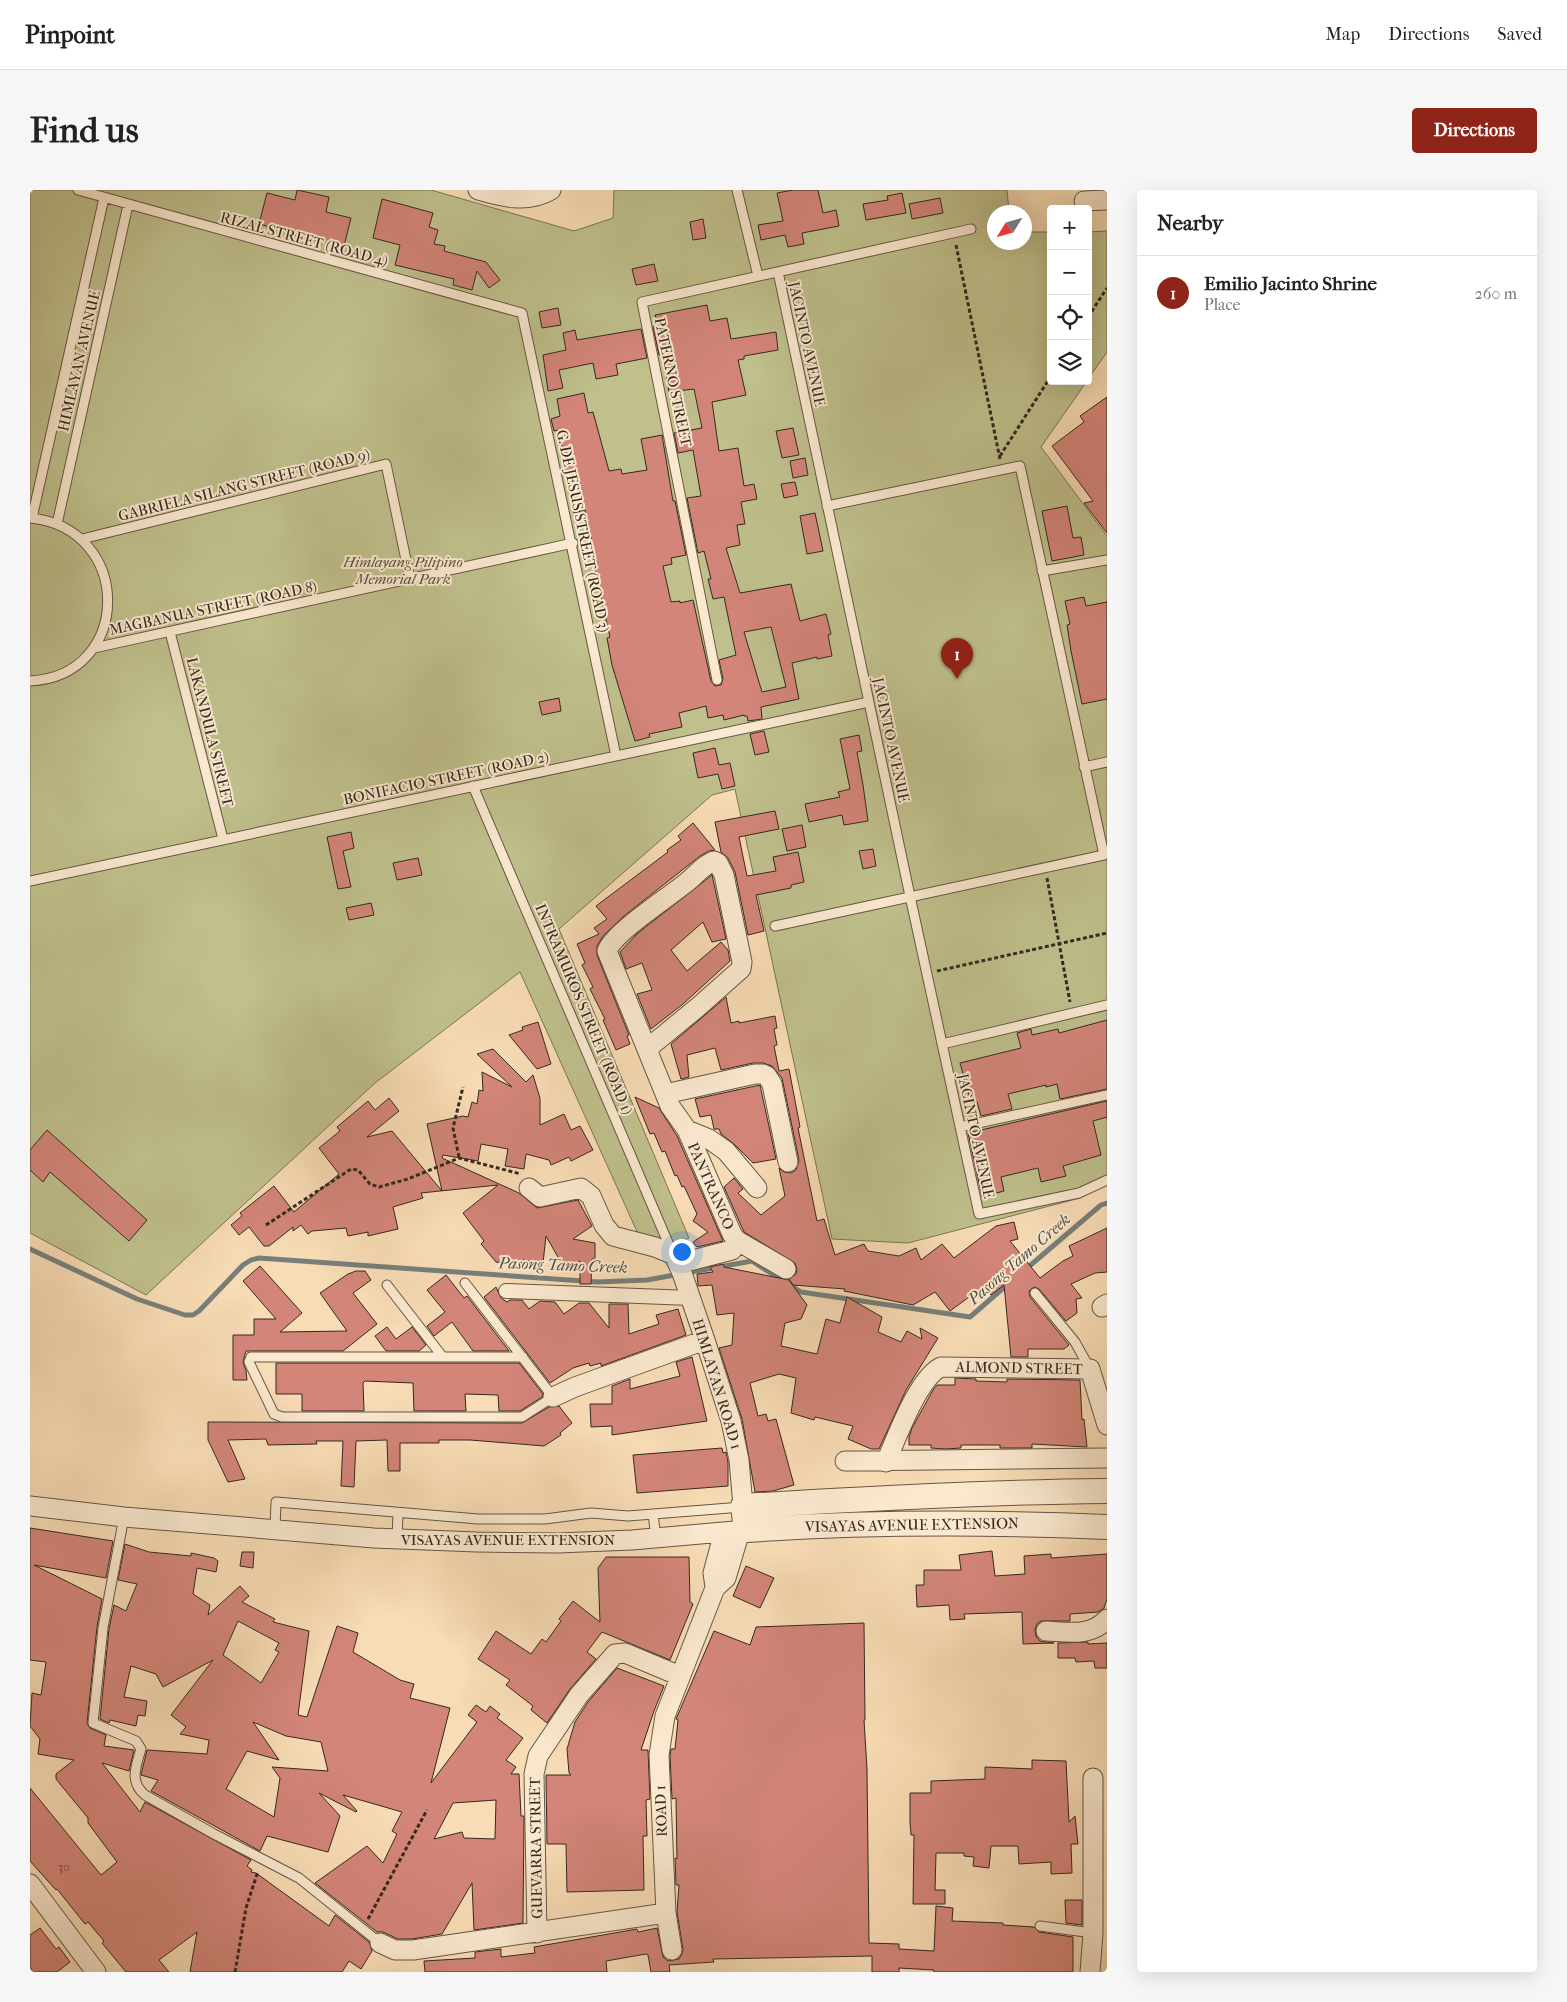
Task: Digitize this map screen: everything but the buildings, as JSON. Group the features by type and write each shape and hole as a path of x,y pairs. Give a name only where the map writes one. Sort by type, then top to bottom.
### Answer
{"street":[{"path":"478,190 506,198 526,198 551,190"},
{"path":"1084,201 1107,200"},
{"name":"PANTRANCO","path":"529,1188 540,1197 581,1188 591,1196 604,1225 613,1236 670,1248 689,1261 732,1250 735,1246 736,1240 687,1130 670,1106 607,951 609,946 630,926 687,882 706,864 714,861 718,863 725,882 742,962 741,969 647,1049"},
{"path":"665,1094 743,1076 763,1074 767,1076 772,1084 788,1162"},
{"path":"687,1130 709,1139 726,1151 757,1188"},
{"path":"736,1240 786,1269"},
{"name":"HIMLAYAN ROAD 1","path":"670,1248 686,1284 731,1421 739,1460 743,1506 736,1531"},
{"path":"506,1291 686,1284"},
{"path":"553,1397 574,1387 705,1340"},
{"name":"ALMOND STREET","path":"886,1462 921,1386 934,1371 949,1366 1090,1369 1107,1425"},
{"path":"845,1461 1107,1458"},
{"name":"VISAYAS AVENUE EXTENSION","path":"743,1506 877,1498 1107,1491"},
{"path":"1036,1524 1038,1492"},
{"name":"VISAYAS AVENUE EXTENSION","path":"30,1506 124,1517 397,1539 558,1543 656,1538 799,1526 1036,1524 1107,1527"},
{"path":"680,1676 715,1588 726,1578 736,1531"},
{"path":"1046,1631 1090,1632 1102,1625 1107,1619"},
{"name":"GUEVARRA STREET","path":"537,1933 534,1774 538,1756 579,1695 615,1654 624,1654 680,1676"},
{"name":"ROAD 1","path":"672,1950 666,1913 660,1742 664,1716 680,1676"},
{"path":"1090,1972 1093,1933 1093,1778"},
{"path":"30,1884 96,1972"},
{"path":"380,1943 395,1950 404,1951 666,1913"}],"lane":[{"name":"RIZAL STREET (ROAD 4)","path":"78,190 522,313"},
{"path":"737,190 758,276"},
{"path":"30,681 43,681 63,674 80,663 94,648 107,621 109,591 100,563 82,539 57,524 31,518 104,198"},
{"name":"HIMLAYAN AVENUE","path":"57,524 128,205"},
{"name":"PATERNO STREET","path":"717,680 642,302 971,229"},
{"name":"JACINTO AVENUE","path":"778,272 979,1214 1080,1193 1107,1180"},
{"name":"G. DE JESUS STREET (ROAD 3)","path":"522,313 616,756"},
{"name":"GABRIELA SILANG STREET (ROAD 9)","path":"82,539 386,464 410,579"},
{"path":"776,926 1104,855 1020,466 827,506"},
{"name":"MAGBANUA STREET (ROAD 8)","path":"94,648 572,543"},
{"path":"1042,572 1107,560"},
{"name":"LAKANDULA STREET","path":"170,632 223,840"},
{"name":"BONIFACIO STREET (ROAD 2)","path":"30,881 869,702"},
{"path":"1084,767 1107,762"},
{"name":"INTRAMUROS STREET (ROAD 1)","path":"473,786 572,1014 670,1248"},
{"path":"942,1044 1107,1005"},
{"path":"960,1127 1107,1095"},
{"path":"465,1283 523,1357 553,1397 522,1417 282,1417 274,1414 249,1362 251,1358 523,1357"},
{"path":"387,1284 442,1356"},
{"path":"1035,1293 1075,1342 1090,1369"},
{"name":"VISAYAS AVENUE EXTENSION","path":"275,1530 276,1502 478,1519 546,1519 591,1513 628,1516 743,1506"},
{"path":"397,1539 398,1513"},
{"path":"653,1514 656,1538"},
{"path":"124,1517 104,1628 93,1723 136,1741 141,1749 136,1764 135,1782 145,1795 214,1834 284,1869 313,1888 380,1943"},
{"path":"1040,1926 1093,1933"}],"path":[{"path":"954,233 1002,470"},
{"path":"1092,311 1107,288"},
{"path":"1000,457 1047,382"},
{"path":"1045,868 1072,1013"},
{"path":"927,973 1107,933"},
{"path":"459,1158 453,1128 463,1087"},
{"path":"266,1225 351,1169 358,1170 370,1184 382,1188 459,1158 525,1175 529,1188"},
{"path":"362,1930 427,1810"},
{"path":"235,1972 250,1891 263,1859"}],"green space":[{"name":"Himlayang Pilipino Memorial Park","path":"30,190 431,190 574,231 613,218 614,190 1007,190 1008,205 987,205 987,250 1032,250 1032,232 1047,232 1047,385 1084,385 1041,447 1107,536 1107,1184 1080,1198 908,1243 832,1239 735,789 712,795 559,929 689,1238 648,1256 520,972 375,1083 146,1295 30,1233"},
{"path":"1107,231 1107,352 1092,373 1092,250 1092,232"}],"waterway":[{"name":"Pasong Tamo Creek","path":"1026,1269 1101,1205 1107,1203"},
{"name":"Pasong Tamo Creek","path":"30,1249 137,1299 185,1315 193,1315 199,1311 243,1265 259,1258 597,1282 647,1280 752,1261 783,1281"},
{"name":"Pasong Tamo Creek","path":"790,1285 801,1292 970,1317 1008,1284"}],"place":[{"name":"Emilio Jacinto Shrine","path":"957,679"}]}
